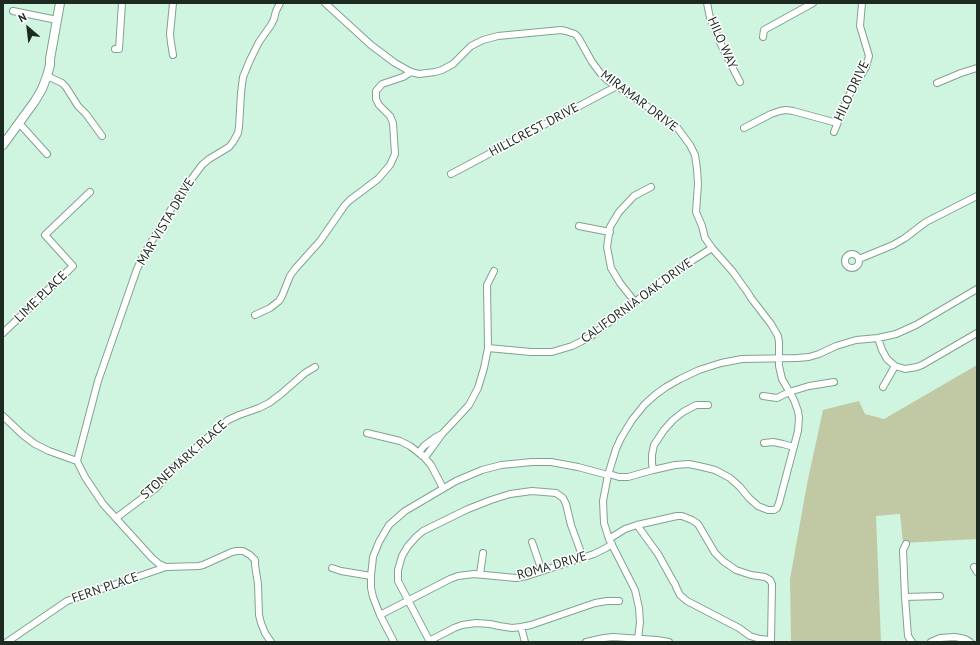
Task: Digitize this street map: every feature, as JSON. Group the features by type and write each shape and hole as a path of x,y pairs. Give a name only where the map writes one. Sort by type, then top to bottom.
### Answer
{"main road":[{"path":"3,146 42,89 47,76 60,3"}],"street":[{"path":"115,49 119,49 122,3"},
{"path":"173,3 170,34 173,55"},
{"name":"MAR VISTA DRIVE","path":"76,461 98,381 137,269 144,254 179,196 202,165 229,147 238,133 241,93 244,77 250,60 271,25 280,3"},
{"name":"MIRAMAR DRIVE","path":"325,3 371,45 395,63 411,72 418,74 442,70 453,64 471,46 482,40 498,36 561,30 575,34 592,63 607,80 676,126 690,145 695,155 697,169 698,184 696,212 706,238 712,248 733,272 778,336 779,366 782,379 794,400 798,411 798,431 780,503 774,510 768,510 758,506 730,478 715,470 703,466 675,464 653,470"},
{"name":"HILO WAY","path":"707,3 710,18 722,49 740,82"},
{"path":"763,37 764,30 813,3"},
{"name":"HILO DRIVE","path":"834,132 848,97 866,67 869,56 860,26 862,3"},
{"path":"13,11 57,20"},
{"path":"937,83 977,68"},
{"path":"255,315 270,308 279,301 290,276 320,241 349,200 378,179 390,165 395,154 393,123 390,116 379,105 376,99 376,91 382,84 403,77 411,72"},
{"path":"47,76 62,83 102,136"},
{"name":"HILLCREST DRIVE","path":"451,174 618,86"},
{"path":"744,128 771,114 786,110 837,123"},
{"path":"19,123 47,154"},
{"path":"635,302 620,283 611,268 607,247 610,228 619,212 634,196 651,187"},
{"name":"LIME PLACE","path":"3,333 73,266 45,235 90,192"},
{"path":"859,259 893,245 926,222 977,196"},
{"path":"579,226 610,232"},
{"name":"CALIFORNIA OAK DRIVE","path":"488,348 531,352 552,352 572,346 590,337 671,274 712,248"},
{"path":"367,433 400,441 426,456 440,439 442,434 469,405 478,388 488,348 487,284 494,271"},
{"path":"638,639 640,622 635,590 611,542 604,523 603,501 616,449 632,420 644,405 666,387 680,379 699,370 721,363 742,359 809,357 856,340 878,338 896,334 916,325 977,289"},
{"path":"878,338 882,350 887,358 895,366 905,369 917,367 977,333"},
{"path":"883,387 895,366"},
{"name":"STONEMARK PLACE","path":"116,518 156,488 177,464 228,420 269,403 305,373 315,367"},
{"path":"763,396 777,398 789,392 809,386 834,382"},
{"path":"394,642 380,615 371,588 371,576 373,557 384,532 405,511 456,481 482,470 501,465 552,462 620,477 628,477 653,470 652,455 654,445 664,430 683,412 696,405 708,405"},
{"path":"3,416 35,444 76,461 97,496 152,558 159,564 166,567"},
{"path":"764,443 773,442 794,447"},
{"path":"421,453 430,465 443,488"},
{"path":"583,558 563,498 556,493 532,491 510,494 491,500 468,509 423,531 408,546 402,556 398,570 398,581 430,642 462,625 476,623 512,628 521,627 595,603 619,601"},
{"name":"ROMA DRIVE","path":"380,615 458,576 480,574 516,578 527,576 594,554 606,548 625,529 637,525 682,516 698,524 715,553 723,561 736,570 751,575 765,577 770,580 772,584 771,641"},
{"path":"637,525 658,554 676,584 680,595 687,601 728,622 750,636 771,641"},
{"path":"532,542 542,571"},
{"path":"906,544 903,550 905,597 908,636 912,642"},
{"name":"FERN PLACE","path":"7,642 67,601 166,567 203,565 237,551 243,551 250,554 255,560 258,584 259,615 265,633 271,642"},
{"path":"480,574 482,553"},
{"path":"332,568 371,576"},
{"path":"905,597 940,596"},
{"path":"521,627 525,642"},
{"path":"586,642 613,637 668,642"},
{"path":"931,642 940,638 955,637 965,639 970,642"}],"green space":[{"path":"977,365 977,539 903,543 900,514 876,516 881,642 791,642 790,579 807,484 823,410 859,401 865,414 884,419"}]}
